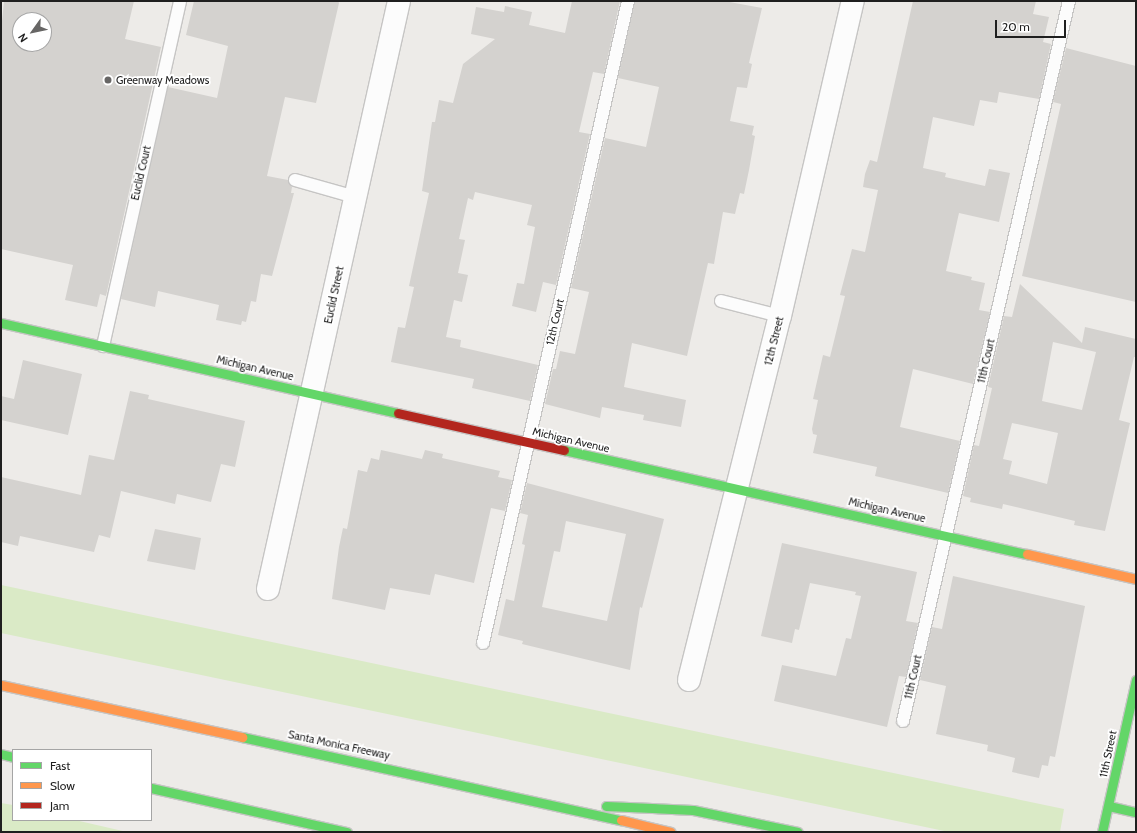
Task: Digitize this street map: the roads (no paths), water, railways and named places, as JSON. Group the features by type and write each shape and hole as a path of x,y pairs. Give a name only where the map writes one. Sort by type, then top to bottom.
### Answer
{"main road":[{"name":"Michigan Avenue","path":"1,323 1136,579"},
{"name":"11th Street","path":"1102,832 1136,680"},
{"name":"Santa Monica Freeway","path":"1,685 560,805 671,832"},
{"path":"1,754 12,757"},
{"path":"152,788 347,832"},
{"path":"560,805 693,810 798,832"},
{"path":"1109,806 1136,812"}],"street":[{"name":"Euclid Street","path":"268,588 399,1"},
{"name":"12th Street","path":"689,680 780,316 853,1"}],"lane":[{"name":"Euclid Court","path":"103,346 180,1"},
{"name":"12th Court","path":"483,643 628,1"},
{"name":"11th Court","path":"903,721 1068,1"},
{"path":"295,180 355,197"},
{"path":"721,301 780,316"}],"place":[{"name":"Greenway Meadows","path":"108,80"}]}
